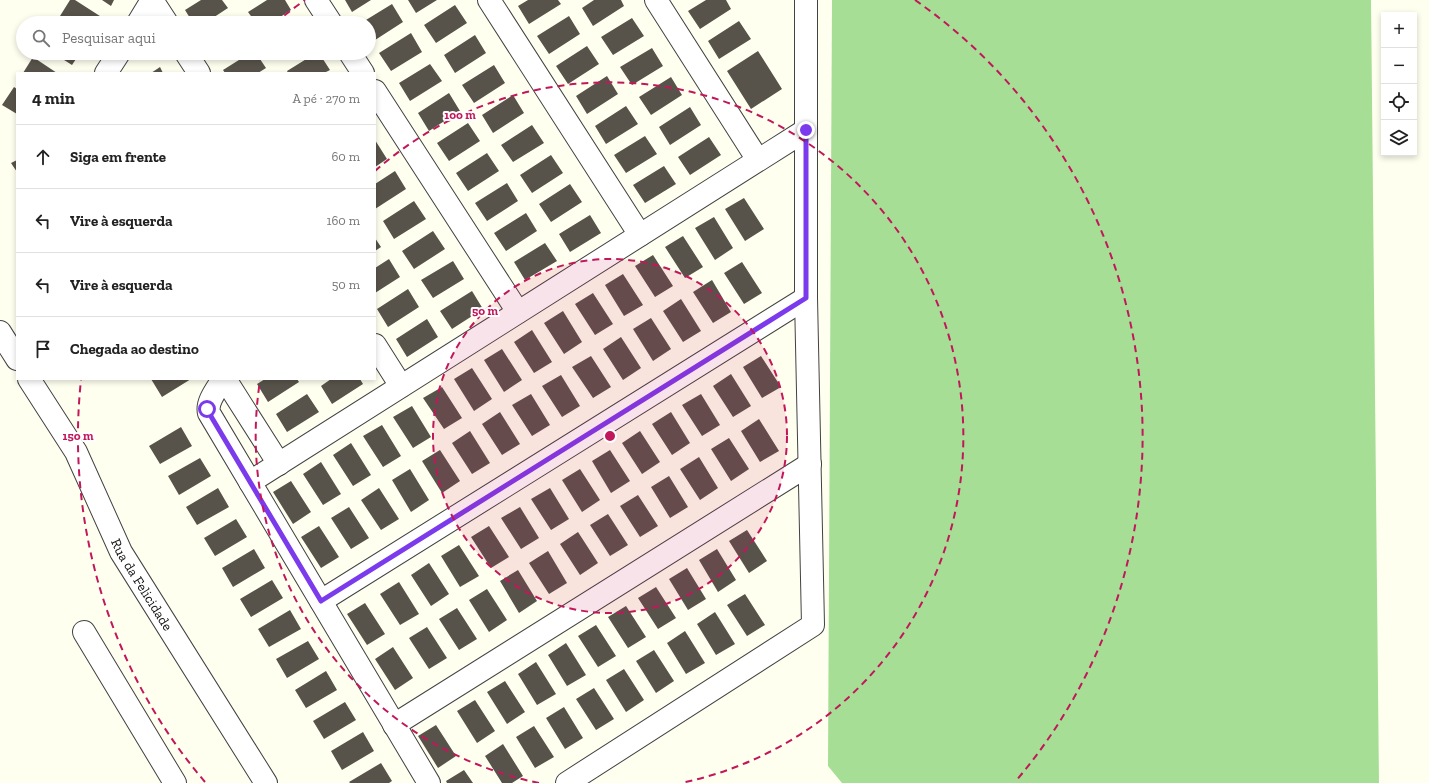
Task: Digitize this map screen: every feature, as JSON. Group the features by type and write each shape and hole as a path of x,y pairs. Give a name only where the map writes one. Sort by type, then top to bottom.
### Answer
{"street":[{"path":"142,16 152,0 162,16"},
{"path":"316,0 326,16"},
{"path":"490,0 640,234"},
{"path":"656,0 758,160"},
{"path":"567,783 813,624 806,298 806,0"},
{"path":"107,72 114,60"},
{"path":"191,60 198,72"},
{"path":"355,60 362,72"},
{"path":"376,93 518,312"},
{"path":"250,482 806,130"},
{"path":"321,601 806,298"},
{"path":"0,332 16,357"},
{"path":"376,347 401,386"},
{"name":"Rua da Felicidade","path":"31,380 76,452 121,552 266,783"},
{"path":"223,380 209,404 207,409 209,413 429,783"},
{"path":"225,380 279,464"},
{"path":"394,725 810,464"},
{"path":"84,632 175,783"}],"green space":[{"path":"832,0 1371,0 1379,783 842,783 828,766"}],"building":[{"path":"70,0 75,0 100,16 60,16"},
{"path":"102,0 114,0 111,6"},
{"path":"201,0 222,0 228,8 216,16 189,16 185,10"},
{"path":"267,0 285,0 291,10 282,16 251,16 248,12"},
{"path":"345,0 371,0 352,12"},
{"path":"408,0 437,0 416,13"},
{"path":"528,0 558,0 561,4 529,24 518,6"},
{"path":"594,0 621,0 624,6 593,26 582,8"},
{"path":"706,0 726,0 731,9 700,29 688,11"},
{"path":"392,4 403,22 376,39 376,16 372,16"},
{"path":"455,5 467,23 436,43 424,25"},
{"path":"569,16 580,34 549,54 537,36"},
{"path":"632,18 644,36 613,55 601,37"},
{"path":"739,21 751,39 719,59 708,41"},
{"path":"411,33 422,52 391,71 379,53"},
{"path":"475,35 486,53 455,73 444,55"},
{"path":"587,46 599,64 568,84 556,66"},
{"path":"652,48 663,66 632,85 620,67"},
{"path":"758,51 782,89 751,109 727,71"},
{"path":"31,60 38,60 56,72 24,72"},
{"path":"64,60 75,60 72,65"},
{"path":"239,60 261,60 266,68 260,72 224,72 223,70"},
{"path":"305,60 324,60 330,70 326,72 287,71"},
{"path":"430,64 442,81 410,101 399,83"},
{"path":"494,65 505,83 474,103 462,85"},
{"path":"160,67 162,72 152,72"},
{"path":"607,76 618,94 587,114 576,96"},
{"path":"671,77 682,95 651,115 639,97"},
{"path":"14,87 16,88 16,113 2,105"},
{"path":"449,93 460,111 429,131 418,113"},
{"path":"513,95 524,113 493,133 482,115"},
{"path":"626,106 638,124 606,144 595,126"},
{"path":"690,107 701,125 670,145 659,127"},
{"path":"468,123 480,141 449,161 437,143"},
{"path":"532,125 544,143 513,162 501,145"},
{"path":"645,136 657,154 626,173 614,155"},
{"path":"709,137 721,155 690,175 678,157"},
{"path":"376,142 387,159 376,166"},
{"path":"487,153 499,171 468,191 456,173"},
{"path":"551,155 563,173 532,193 520,175"},
{"path":"16,160 16,170 11,163"},
{"path":"664,166 676,184 645,203 633,185"},
{"path":"395,171 406,189 376,208 376,183"},
{"path":"507,183 518,201 487,221 475,203"},
{"path":"570,184 582,202 551,222 539,204"},
{"path":"744,198 764,229 745,241 725,209"},
{"path":"414,201 426,219 394,239 383,221"},
{"path":"526,213 537,231 506,251 494,233"},
{"path":"590,215 601,233 570,252 559,234"},
{"path":"714,217 733,248 715,260 695,228"},
{"path":"433,231 445,249 414,269 402,251"},
{"path":"683,236 703,267 685,278 665,247"},
{"path":"376,240 381,247 376,250"},
{"path":"545,243 557,261 525,280 514,262"},
{"path":"653,255 673,286 655,297 635,266"},
{"path":"389,259 400,277 376,292 376,267"},
{"path":"453,261 464,279 433,298 421,280"},
{"path":"742,262 762,293 744,304 724,273"},
{"path":"623,274 643,305 624,316 605,285"},
{"path":"712,280 731,312 713,323 693,292"},
{"path":"408,289 419,307 388,327 377,309"},
{"path":"472,291 483,309 452,329 440,311"},
{"path":"593,293 613,324 595,335 575,304"},
{"path":"681,299 701,331 683,342 663,311"},
{"path":"563,311 582,342 564,354 544,323"},
{"path":"651,318 671,349 653,361 633,329"},
{"path":"427,319 438,337 407,357 396,339"},
{"path":"532,330 552,362 534,373 514,342"},
{"path":"621,337 641,368 623,380 603,349"},
{"path":"502,349 522,380 504,392 484,360"},
{"path":"591,356 611,387 593,398 572,367"},
{"path":"761,356 781,387 762,398 743,367"},
{"path":"472,368 492,399 474,411 454,379"},
{"path":"731,374 751,406 733,417 713,386"},
{"path":"561,375 580,406 562,417 542,386"},
{"path":"152,380 189,380 162,397"},
{"path":"263,380 298,380 299,382 268,402 257,384"},
{"path":"330,380 361,380 363,384 332,404 321,386"},
{"path":"442,387 462,418 444,429 423,398"},
{"path":"307,394 319,412 287,432 276,414"},
{"path":"531,394 550,425 532,436 512,405"},
{"path":"701,394 720,425 702,436 682,405"},
{"path":"412,406 431,437 413,448 393,417"},
{"path":"500,412 520,444 502,455 482,424"},
{"path":"671,412 690,443 672,455 652,424"},
{"path":"759,419 779,451 760,462 741,431"},
{"path":"382,425 401,456 383,467 363,436"},
{"path":"181,427 192,446 160,464 149,446"},
{"path":"470,431 490,463 472,474 452,443"},
{"path":"640,431 660,462 642,474 622,443"},
{"path":"729,438 749,469 731,481 711,449"},
{"path":"351,443 371,475 353,486 333,455"},
{"path":"440,450 460,481 442,493 422,461"},
{"path":"610,450 630,481 611,493 592,461"},
{"path":"699,457 718,488 700,500 680,469"},
{"path":"200,458 211,476 179,495 168,476"},
{"path":"321,462 341,494 323,505 303,474"},
{"path":"410,469 429,500 411,512 392,480"},
{"path":"580,469 600,500 582,512 562,480"},
{"path":"669,476 688,507 670,518 651,487"},
{"path":"291,481 311,512 293,524 273,492"},
{"path":"218,488 229,507 197,525 186,507"},
{"path":"379,488 399,519 381,530 361,500"},
{"path":"550,488 569,519 551,530 531,499"},
{"path":"638,495 658,526 640,537 620,506"},
{"path":"349,507 369,538 351,549 331,518"},
{"path":"520,507 539,538 521,549 501,518"},
{"path":"608,514 628,545 610,556 590,525"},
{"path":"236,519 247,537 215,556 204,538"},
{"path":"319,526 339,557 321,568 301,537"},
{"path":"489,526 509,557 491,568 471,537"},
{"path":"747,530 767,561 749,573 729,541"},
{"path":"578,532 598,563 580,575 560,544"},
{"path":"459,545 479,576 460,587 441,556"},
{"path":"254,549 265,568 233,587 222,568"},
{"path":"717,549 736,580 718,592 699,560"},
{"path":"548,551 567,583 549,594 529,563"},
{"path":"429,563 449,594 431,606 411,575"},
{"path":"687,568 706,599 688,610 669,579"},
{"path":"518,570 537,601 519,613 500,581"},
{"path":"272,580 283,598 251,617 240,599"},
{"path":"399,582 419,614 400,625 380,594"},
{"path":"656,587 676,618 658,629 638,598"},
{"path":"487,589 507,620 489,632 469,600"},
{"path":"745,594 765,625 747,636 727,605"},
{"path":"365,603 385,634 367,645 347,614"},
{"path":"626,606 646,637 628,648 608,617"},
{"path":"457,608 477,639 459,650 439,619"},
{"path":"290,610 301,629 269,647 258,629"},
{"path":"715,612 735,644 716,655 697,624"},
{"path":"596,625 616,656 598,667 578,636"},
{"path":"427,627 447,658 429,669 409,638"},
{"path":"685,631 705,663 686,674 667,643"},
{"path":"308,641 319,659 287,678 276,659"},
{"path":"566,643 586,675 567,686 548,655"},
{"path":"393,647 413,678 395,690 375,659"},
{"path":"654,650 674,681 656,693 636,661"},
{"path":"536,662 556,694 537,705 518,674"},
{"path":"624,669 644,700 626,712 606,680"},
{"path":"326,671 337,690 306,708 295,690"},
{"path":"505,681 525,712 507,724 487,692"},
{"path":"594,688 614,719 596,730 576,699"},
{"path":"475,700 495,731 477,743 457,711"},
{"path":"345,702 356,720 324,739 313,721"},
{"path":"564,707 583,738 565,749 546,718"},
{"path":"436,725 456,756 438,768 418,736"},
{"path":"534,726 554,757 535,768 516,737"},
{"path":"363,732 374,751 342,770 331,751"},
{"path":"503,744 523,776 512,783 502,783 485,756"},
{"path":"381,763 392,781 389,783 349,782"},
{"path":"464,770 473,783 447,783 446,781"}],"route":[{"path":"207,409 321,601 806,298 806,130"}]}
